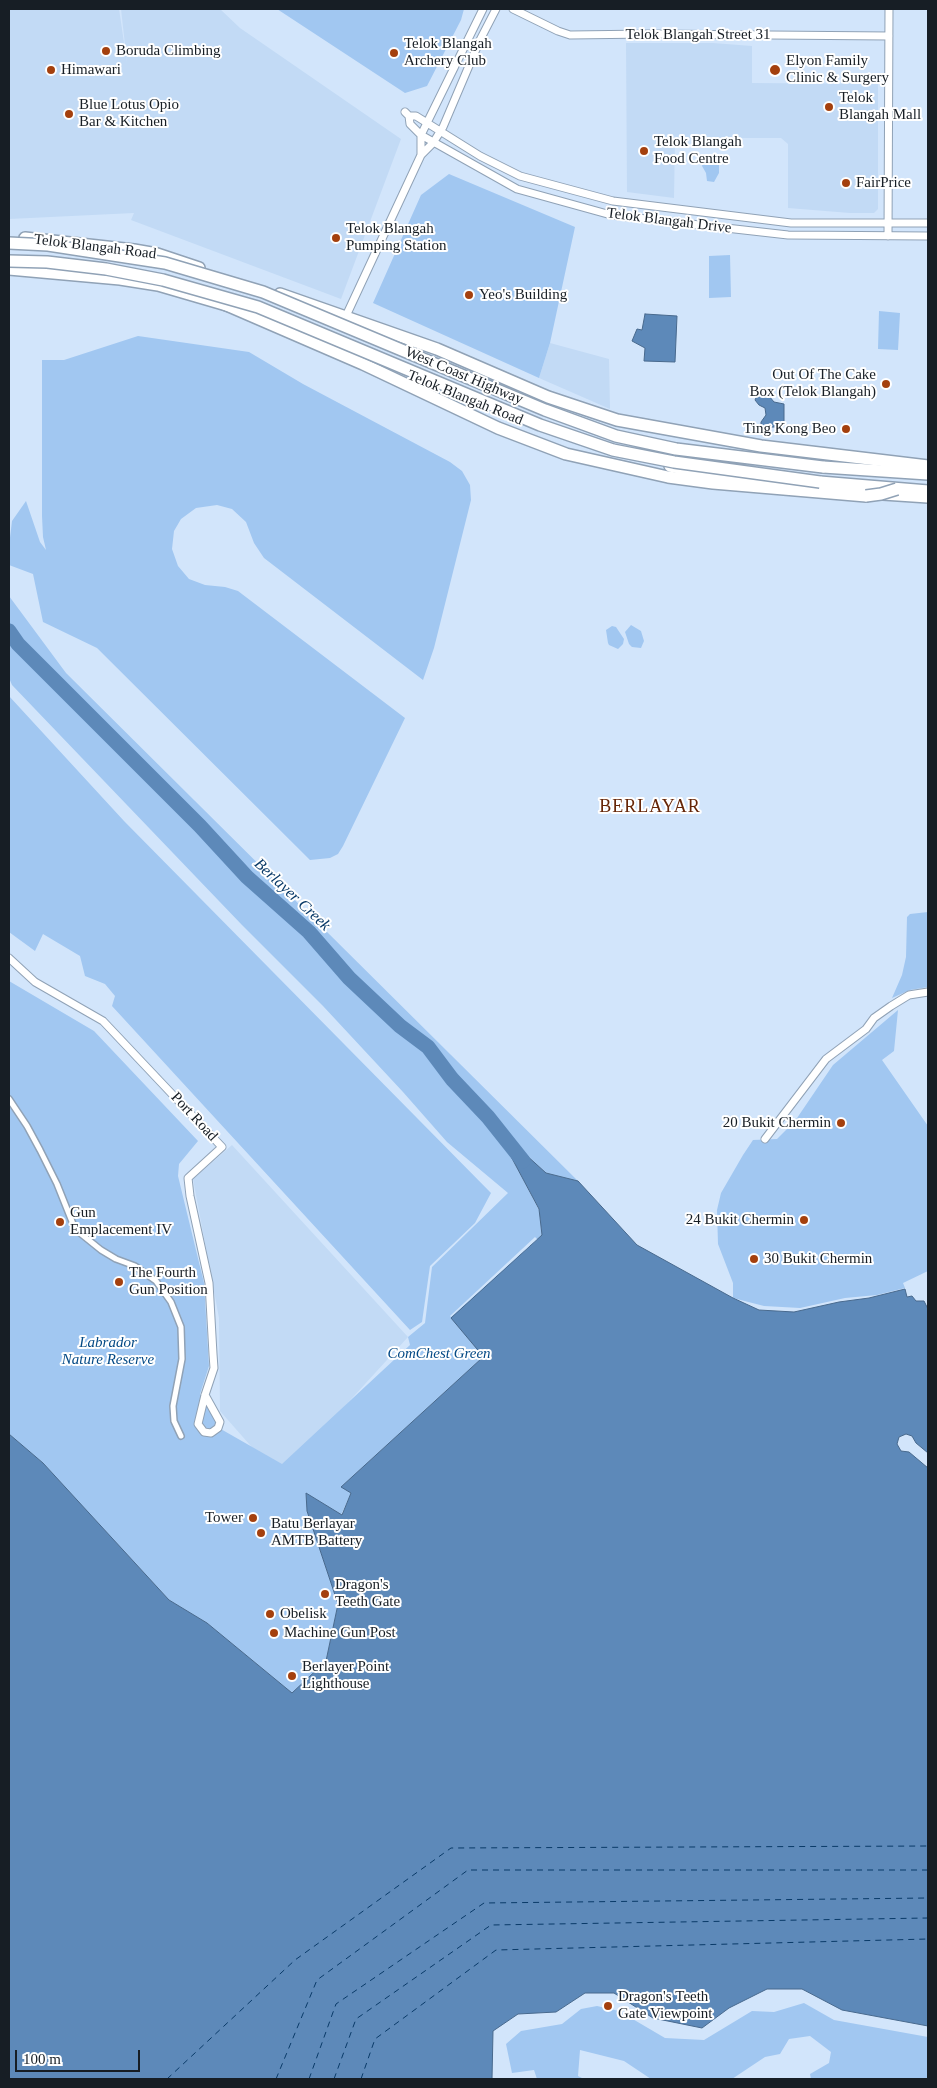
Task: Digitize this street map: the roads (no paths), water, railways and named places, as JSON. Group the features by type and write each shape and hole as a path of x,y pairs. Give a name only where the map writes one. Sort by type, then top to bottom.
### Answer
{"main road":[{"name":"Telok Blangah Road","path":"9,238 48,239 156,254 346,316 437,349 548,397 617,420 761,446 928,466"},
{"name":"West Coast Highway","path":"9,243 67,247 165,263 263,292 545,410 616,436 676,448 813,466 928,474"},
{"path":"120,279 123,260 134,250"},
{"name":"West Coast Highway","path":"9,261 47,262 106,269 163,280 258,308 540,425 613,450 674,462 820,482 928,491"},
{"name":"Telok Blangah Road","path":"9,269 120,279 158,285 222,303 610,454 728,477 860,493 928,497"},
{"path":"222,303 398,381 498,428 566,454 622,468 712,483 866,496 882,494 897,489"},
{"path":"491,408 501,388 500,377"}],"street":[{"path":"421,155 421,135 484,9"},
{"path":"346,316 421,155 433,143 440,131 480,40 496,9"},
{"name":"Telok Blangah Street 31","path":"513,9 570,35 889,36"},
{"path":"888,236 889,9"},
{"name":"Telok Blangah Drive","path":"928,223 791,223 613,201 520,176 480,156 416,116 407,114 410,124 421,135 517,189 611,215 788,235 928,236"},
{"name":"Port Road","path":"9,958 35,982 103,1021 222,1147 188,1178 209,1283 214,1368 199,1418"},
{"path":"766,1139 826,1059 866,1029 874,1018 891,1006 909,995 928,992"},
{"path":"9,1099 45,1158 75,1229 101,1250 135,1266 156,1281 171,1302 181,1327 182,1359 173,1406 174,1421 181,1436"},
{"path":"205,1395 214,1413 219,1418 220,1424 211,1433 201,1430 198,1424 199,1418 206,1412 214,1413"}],"waterway":[{"name":"Berlayer Creek","path":"9,631 18,644 200,826 247,877 309,932 349,978 400,1026 428,1047 452,1079 488,1117 523,1161"}],"place":[{"name":"Boruda Climbing","path":"106,51"},
{"name":"Telok Blangah Archery Club","path":"394,53"},
{"name":"Himawari","path":"51,70"},
{"name":"Elyon Family Clinic & Surgery","path":"775,70"},
{"name":"Telok Blangah Mall","path":"829,107"},
{"name":"Blue Lotus Opio Bar & Kitchen","path":"69,114"},
{"name":"Telok Blangah Food Centre","path":"644,151"},
{"name":"FairPrice","path":"846,183"},
{"name":"Telok Blangah Pumping Station","path":"336,238"},
{"name":"Yeo's Building","path":"469,295"},
{"name":"Out Of The Cake Box (Telok Blangah)","path":"886,384"},
{"name":"Ting Kong Beo","path":"846,429"},
{"name":"20 Bukit Chermin","path":"841,1123"},
{"name":"24 Bukit Chermin","path":"804,1220"},
{"name":"Gun Emplacement IV","path":"60,1222"},
{"name":"30 Bukit Chermin","path":"754,1259"},
{"name":"The Fourth Gun Position","path":"119,1282"},
{"name":"Tower","path":"253,1518"},
{"name":"Batu Berlayar AMTB Battery","path":"261,1533"},
{"name":"Dragon's Teeth Gate","path":"325,1594"},
{"name":"Obelisk","path":"270,1614"},
{"name":"Machine Gun Post","path":"274,1633"},
{"name":"Berlayer Point Lighthouse","path":"292,1676"},
{"name":"Dragon's Teeth Gate Viewpoint","path":"608,2006"}],"district":[{"name":"BERLAYAR","path":"650,807"}],"park label":[{"name":"Labrador Nature Reserve","path":"108,1352"},
{"name":"ComChest Green","path":"439,1354"}]}
